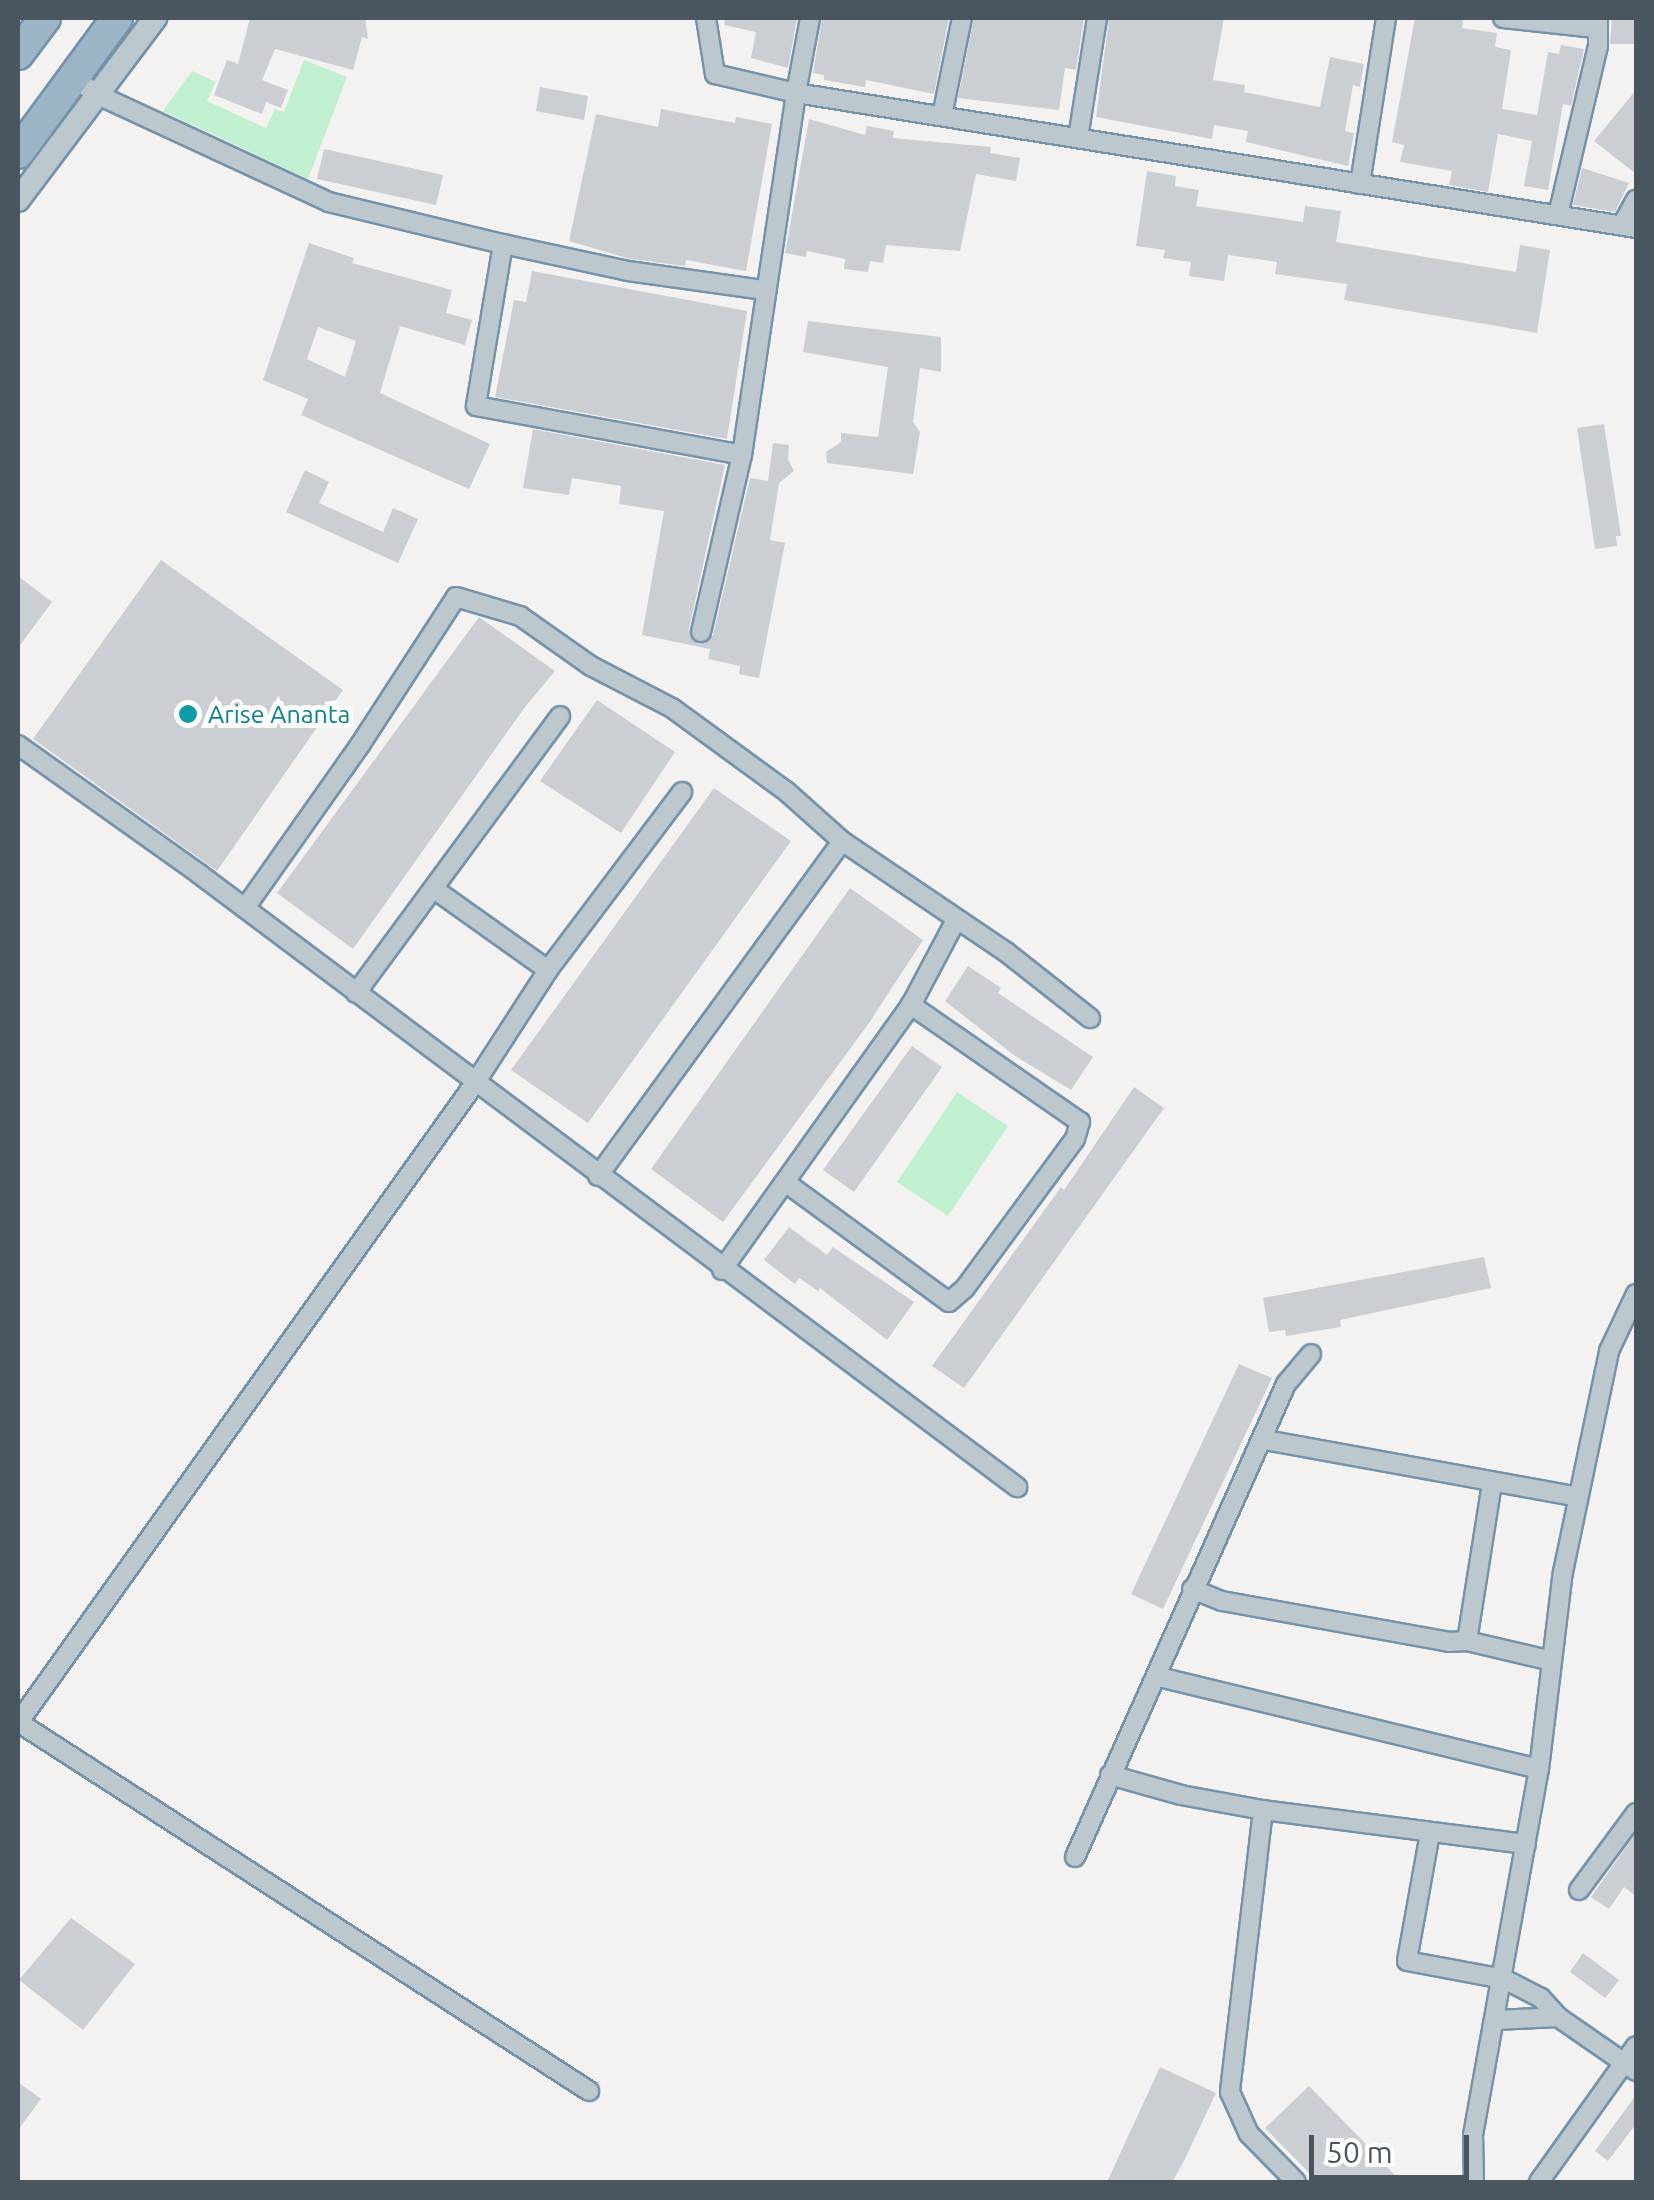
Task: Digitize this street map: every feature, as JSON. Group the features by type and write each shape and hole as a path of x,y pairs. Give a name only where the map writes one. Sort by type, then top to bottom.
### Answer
{"highway":[{"path":"18,153 85,86 118,18"}],"street":[{"path":"18,200 85,86 155,18"},
{"path":"706,18 715,74 796,92 1629,227 1636,200"},
{"path":"701,632 742,454 763,290 810,18"},
{"path":"942,116 962,18"},
{"path":"1078,138 1097,18"},
{"path":"1360,184 1386,18"},
{"path":"1503,18 1597,23 1598,46 1558,215"},
{"path":"85,86 271,179 328,202 628,271 763,290"},
{"path":"503,244 476,406 742,454"},
{"path":"244,908 360,745 456,598 520,616 590,666 672,708 787,792 842,841 1006,952 1090,1018"},
{"path":"356,993 560,716"},
{"path":"18,745 244,908 722,1270 1017,1487"},
{"path":"589,2091 18,1722 475,1083 548,970 682,792"},
{"path":"598,1176 842,841"},
{"path":"434,889 548,970"},
{"path":"722,1270 912,1005 956,920"},
{"path":"785,1182 949,1302 965,1288 1075,1138 1080,1122 912,1005"},
{"path":"1474,2182 1473,2135 1540,1769 1552,1660 1578,1497 1610,1351 1636,1294"},
{"path":"1075,1857 1146,1689 1159,1677 1192,1590 1265,1440 1286,1384 1311,1354"},
{"path":"1265,1440 1578,1497"},
{"path":"1466,1641 1492,1483"},
{"path":"1192,1590 1222,1601 1450,1642 1466,1641 1552,1660"},
{"path":"1159,1677 1540,1769"},
{"path":"1110,1776 1181,1796 1263,1810 1526,1844"},
{"path":"1263,1810 1230,2092 1249,2134 1296,2182"},
{"path":"1579,1890 1636,1813"},
{"path":"1430,1834 1407,1960 1504,1979 1542,1998 1558,2017 1631,2067"},
{"path":"1496,2020 1558,2017"},
{"path":"1539,2182 1631,2067 1636,2046"}],"green space":[{"path":"304,60 347,77 308,179 163,111 192,71 216,82 207,101 266,128 275,109 284,112"},
{"path":"957,1092 1008,1126 948,1216 897,1182"}],"building":[{"path":"250,18 365,18 368,39 362,37 353,70 275,49 262,80 288,90 281,108 266,102 262,114 214,95 227,60 238,64"},
{"path":"725,18 797,18 788,68 751,58 756,32 724,25"},
{"path":"822,18 949,18 934,94 866,80 865,87 824,80 824,75 813,73"},
{"path":"974,18 1084,18 1076,70 1065,68 1059,110 958,98"},
{"path":"1109,18 1224,18 1213,80 1245,85 1244,92 1320,107 1330,57 1364,64 1360,87 1353,85 1345,131 1354,133 1348,166 1246,142 1248,131 1214,125 1212,139 1096,117"},
{"path":"1415,18 1463,20 1462,28 1497,33 1495,47 1511,50 1502,109 1537,115 1548,52 1559,54 1561,45 1584,49 1571,106 1563,104 1548,190 1524,186 1532,141 1498,134 1488,192 1449,185 1452,171 1400,162 1404,145 1392,142"},
{"path":"1612,18 1636,18 1636,44 1610,44"},
{"path":"540,87 588,96 584,120 536,111"},
{"path":"1636,90 1636,174 1594,141"},
{"path":"661,109 735,123 736,117 772,124 746,271 686,260 685,266 630,259 569,241 596,114 658,127"},
{"path":"809,119 865,135 867,126 894,131 893,138 991,147 990,153 1020,158 1016,181 976,174 960,251 886,245 883,263 870,261 868,272 844,269 845,259 807,251 806,257 785,253"},
{"path":"324,149 443,175 436,205 317,179"},
{"path":"1582,168 1629,183 1615,212 1573,205"},
{"path":"1147,171 1176,176 1175,186 1199,190 1196,206 1303,222 1305,206 1341,211 1336,242 1516,272 1520,245 1550,250 1537,333 1344,300 1347,284 1275,274 1277,262 1228,255 1224,281 1189,276 1191,262 1163,258 1165,250 1136,246"},
{"path":"309,243 354,258 352,263 452,290 446,313 472,320 465,345 400,326 380,393 490,444 469,489 301,415 308,399 263,380","holes":["318,327 356,341 345,377 307,359"]},
{"path":"532,271 747,311 727,439 495,397 514,300 526,302"},
{"path":"808,321 941,337 941,372 920,368 913,422 920,432 913,474 827,463 826,452 841,442 841,433 878,437 888,367 803,352"},
{"path":"1604,424 1621,536 1616,536 1617,546 1595,549 1577,428"},
{"path":"533,429 725,465 689,629 692,640 699,644 713,635 750,478 768,481 773,443 789,445 788,459 794,471 779,483 770,540 785,543 759,678 739,674 740,666 708,659 710,649 642,635 664,511 619,504 621,486 572,478 569,495 523,488"},
{"path":"305,470 329,482 319,503 383,532 393,508 418,519 398,563 286,512"},
{"name":"Arise Ananta","path":"161,560 343,690 217,871 33,739"},
{"path":"18,576 52,602 18,648"},
{"path":"479,617 555,671 525,707 353,949 277,893"},
{"path":"597,700 675,752 621,833 540,781"},
{"path":"714,788 791,841 588,1123 511,1070"},
{"path":"850,888 923,940 869,1023 723,1222 651,1169"},
{"path":"968,966 1001,988 998,993 1093,1057 1071,1090 1015,1056 945,1001"},
{"path":"912,1046 942,1067 854,1192 823,1170"},
{"path":"1134,1087 1164,1108 964,1388 932,1366 1061,1187 1064,1190"},
{"path":"789,1227 827,1255 833,1247 914,1302 887,1340 820,1288 818,1291 799,1278 795,1284 764,1260"},
{"path":"1484,1257 1491,1288 1340,1320 1341,1327 1286,1336 1285,1330 1269,1332 1263,1298"},
{"path":"1239,1364 1272,1378 1163,1609 1131,1594"},
{"path":"1636,1833 1636,1896 1624,1887 1609,1909 1591,1897"},
{"path":"71,1918 135,1964 83,2030 19,1980"},
{"path":"1583,1953 1619,1980 1605,1998 1570,1972"},
{"path":"1160,2067 1216,2093 1172,2182 1107,2182"},
{"path":"18,2082 41,2099 18,2130"},
{"path":"1309,2086 1401,2182 1318,2182 1265,2128"},
{"path":"1636,2095 1636,2124 1608,2161 1595,2151"}],"place":[{"name":"Arise Ananta","path":"188,714"}]}
